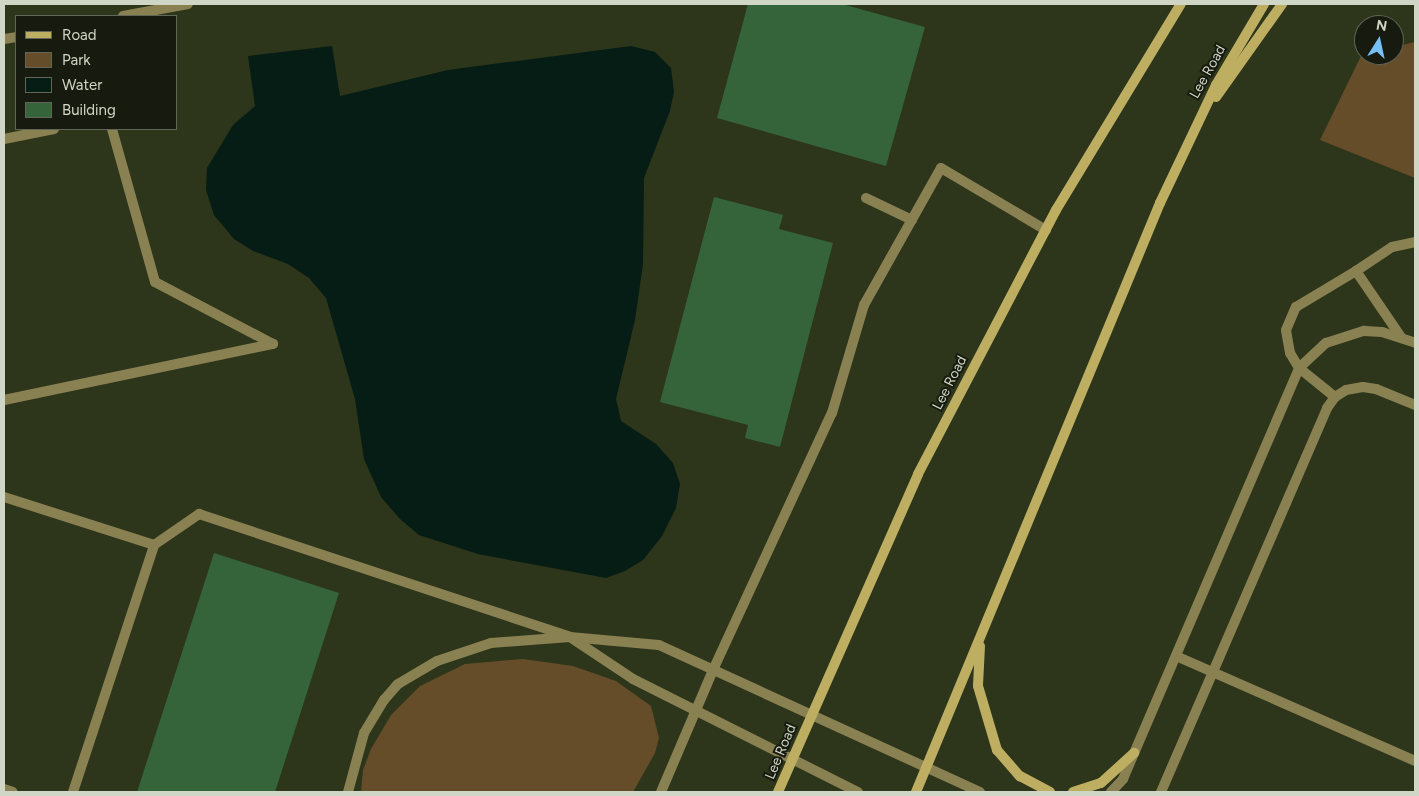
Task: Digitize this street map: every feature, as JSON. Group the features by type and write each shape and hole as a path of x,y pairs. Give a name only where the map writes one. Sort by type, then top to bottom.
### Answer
{"street":[{"path":"126,15 146,8 188,4"},
{"name":"Lee Road","path":"778,792 892,528 1046,230 1181,4"},
{"name":"Lee Road","path":"916,792 1144,240 1195,126 1264,4"},
{"path":"1195,126 1282,4"},
{"path":"4,139 49,130"},
{"path":"4,400 273,344 155,282 112,130"},
{"path":"662,792 713,670 832,413 864,305 941,168 1046,230"},
{"path":"866,198 912,220"},
{"path":"1335,397 1300,368 1290,353 1286,330 1296,307 1356,272 1392,247 1415,242"},
{"path":"1356,272 1401,337"},
{"path":"1111,792 1123,779 1300,368 1326,343 1364,331 1401,337 1415,343"},
{"path":"1161,792 1327,408 1335,397 1346,390 1363,387 1376,389 1415,405"},
{"path":"4,496 154,546"},
{"path":"73,792 154,546 199,514 570,637 633,678 792,761 858,792"},
{"path":"348,792 364,733 384,700 398,684 437,661 491,643 570,637 659,645 926,770 980,792"},
{"path":"980,637 978,686 997,750 1020,776 1050,792"},
{"path":"1176,656 1415,761"},
{"path":"1073,792 1102,782 1134,753"},
{"path":"4,789 12,792"}],"green space":[{"path":"1415,42 1415,178 1320,140 1357,65 1404,65 1404,45"},
{"path":"523,659 573,666 616,681 651,706 659,738 655,753 633,792 361,792 363,770 371,749 391,715 420,686 465,664"}],"water":[{"path":"332,46 340,96 448,70 631,46 655,52 671,68 674,92 670,111 644,178 643,264 635,320 616,399 621,421 656,444 673,463 680,484 676,508 662,536 643,560 625,571 606,578 478,554 419,535 400,519 381,497 364,459 355,399 326,298 309,278 288,264 253,251 234,239 214,215 206,190 207,168 233,125 255,106 248,56"}],"building":[{"path":"748,4 842,4 925,27 886,166 717,118"},
{"path":"714,197 783,215 779,229 833,243 780,447 745,438 748,425 660,402"},
{"path":"214,553 339,593 275,792 137,792"}]}
